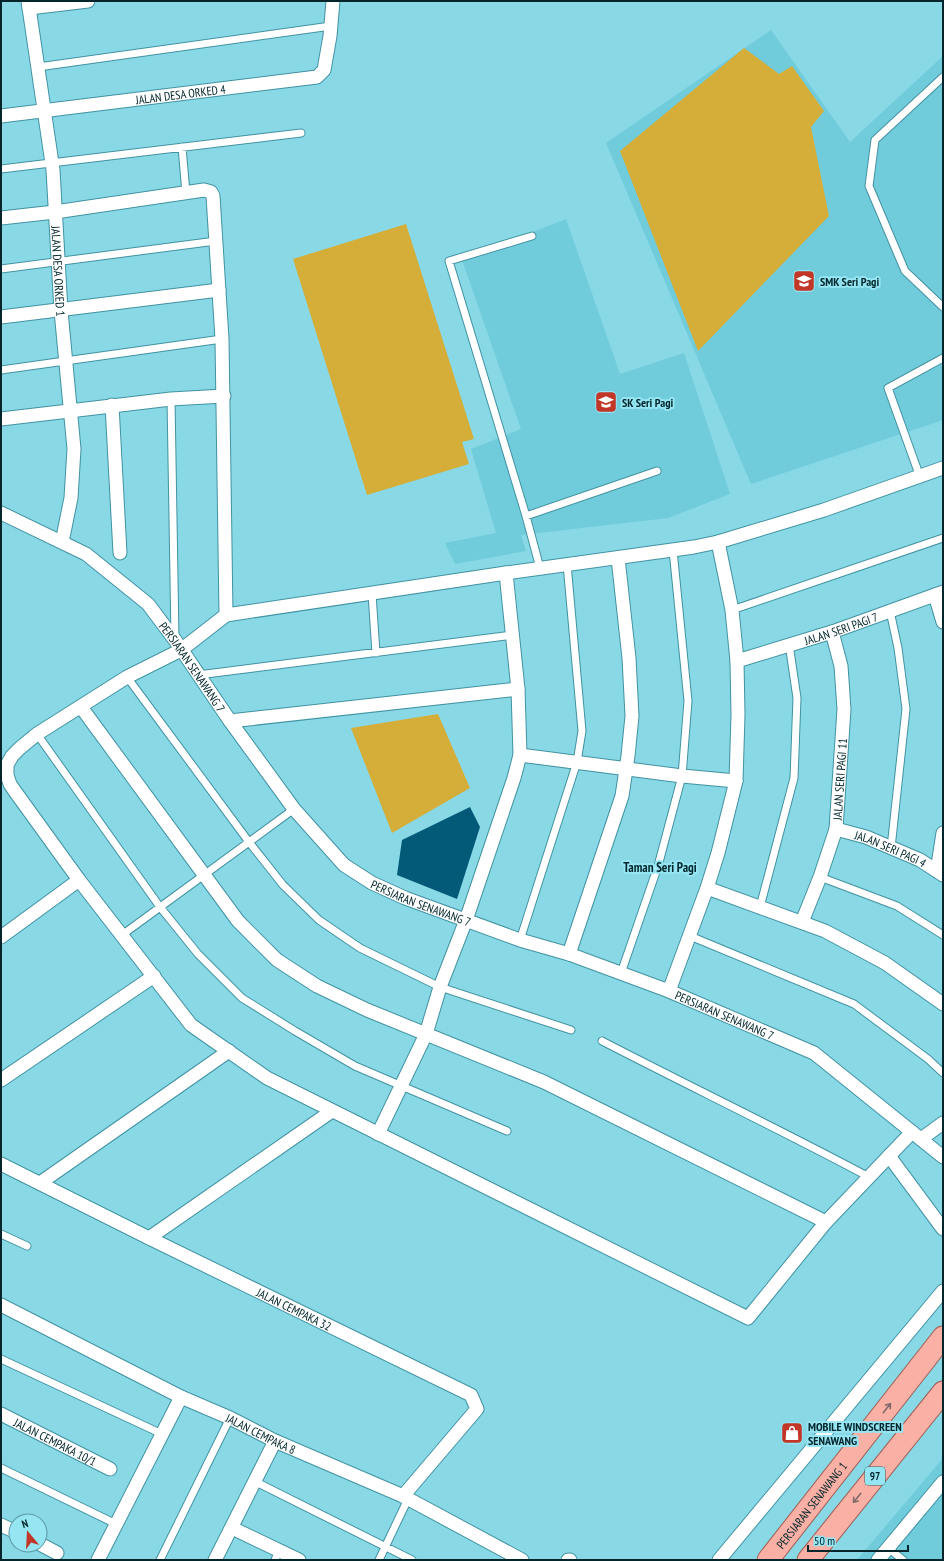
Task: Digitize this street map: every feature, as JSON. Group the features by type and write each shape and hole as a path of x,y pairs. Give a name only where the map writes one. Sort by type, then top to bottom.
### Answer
{"main road":[{"name":"PERSIARAN SENAWANG 1","path":"768,1560 943,1337"},
{"name":"97","path":"808,1560 943,1392"}],"street":[{"path":"28,4 88,1"},
{"path":"331,26 333,1"},
{"name":"JALAN DESA ORKED 1","path":"28,4 52,163 61,311 74,449 71,498 62,542"},
{"name":"JALAN DESA ORKED 4","path":"1,116 44,112 317,76 324,70 331,26"},
{"path":"1,218 55,212 204,190 211,192 213,196 222,339 226,615"},
{"path":"1,317 61,311 219,290"},
{"path":"1,419 112,405 171,399 224,396"},
{"path":"112,405 120,553"},
{"path":"943,468 824,510 718,542 673,550 567,564 226,615 37,734 12,756 7,765 7,775 14,790 79,880 191,1025 267,1078 748,1318 826,1222 889,1156 916,1136 943,1123"},
{"name":"PERSIARAN SENAWANG 7","path":"1,513 86,554 148,604 294,809 344,865 372,883 405,898 520,940 569,954 669,991 814,1053 943,1157"},
{"path":"669,991 707,888 718,853 736,781 738,715 737,661 732,610 718,542"},
{"path":"569,954 622,796 626,768 632,716 629,658 618,558"},
{"path":"378,1134 426,1034 440,987 466,920 514,778 520,755 518,689 506,573"},
{"path":"939,593 943,622"},
{"name":"JALAN SERI PAGI 7","path":"737,661 788,644 832,632 939,593"},
{"name":"JALAN SERI PAGI 11","path":"802,922 820,877 836,828 844,709 841,666 832,632"},
{"path":"230,721 518,689"},
{"path":"81,707 238,921 277,960 317,986 367,1010 544,1082 826,1222"},
{"path":"520,755 682,776 736,781"},
{"name":"JALAN SERI PAGI 4","path":"836,828 866,837 920,860 940,873"},
{"path":"940,873 943,833"},
{"path":"1,937 79,880"},
{"path":"707,888 825,931 885,963 943,1004"},
{"path":"1,1080 154,976"},
{"path":"40,1184 229,1052"},
{"path":"149,1238 332,1111"},
{"path":"889,1156 943,1229"},
{"name":"JALAN CEMPAKA 32","path":"1,1164 471,1395 477,1409 405,1497"},
{"path":"719,1560 943,1291"},
{"name":"JALAN CEMPAKA 8","path":"1,1305 182,1397 230,1418 275,1441 405,1497 522,1560"},
{"path":"98,1560 182,1397"},
{"name":"JALAN CEMPAKA 10/1","path":"1,1414 110,1469"},
{"path":"215,1560 275,1441"},
{"path":"878,1560 943,1482"},
{"path":"232,1528 277,1555 299,1560"},
{"path":"48,1548 57,1553"}],"lane":[{"path":"38,67 331,26"},
{"path":"943,77 875,140 869,186 905,271 943,307"},
{"path":"1,170 301,133"},
{"path":"182,147 186,193"},
{"path":"532,236 449,261 526,516 540,568"},
{"path":"1,269 216,241"},
{"path":"1,370 222,339"},
{"path":"920,477 888,388 943,358"},
{"path":"171,399 178,645"},
{"path":"526,516 657,471"},
{"path":"732,610 943,538"},
{"path":"621,974 658,866 682,776 688,701 673,550"},
{"path":"520,940 577,762 582,731 567,564"},
{"path":"372,594 376,653"},
{"path":"890,610 898,648 906,709 891,848"},
{"path":"198,675 513,635"},
{"path":"760,907 794,778 797,698 788,644"},
{"path":"128,677 249,842 283,885 319,920 360,948 440,987 571,1030"},
{"path":"37,734 160,907 198,954 242,998 355,1066 507,1131"},
{"path":"122,935 294,809"},
{"path":"820,877 897,906 943,935"},
{"path":"690,936 854,1004 928,1059 943,1072"},
{"path":"602,1041 869,1177"},
{"path":"1,1234 27,1246"},
{"path":"1,1359 162,1434"},
{"path":"160,1560 230,1418"},
{"path":"1,1468 116,1524"},
{"path":"254,1481 385,1548 412,1560"},
{"path":"379,1560 405,1497"},
{"path":"888,1548 903,1560"}],"shaded area":[{"name":"SMK Seri Pagi","path":"771,30 850,142 943,56 943,420 751,484 606,143"},
{"path":"744,48 779,74 792,66 824,111 811,127 829,216 698,351 620,151"},
{"name":"SK Seri Pagi","path":"566,219 620,374 684,353 730,494 668,518 521,535 526,551 455,564 445,543 496,533 471,449 521,429 462,260"},
{"path":"406,224 474,439 462,442 469,464 367,495 293,259"},
{"path":"438,714 470,788 392,833 351,728"},
{"path":"943,1458 943,1560 857,1560"}],"building":[{"path":"470,807 480,827 457,899 397,875 402,840"}],"place":[{"name":"SMK Seri Pagi","path":"804,281"},
{"name":"SK Seri Pagi","path":"606,402"},
{"name":"MOBILE WINDSCREEN SENAWANG","path":"792,1433"}],"district":[{"name":"Taman Seri Pagi","path":"660,867"}]}
